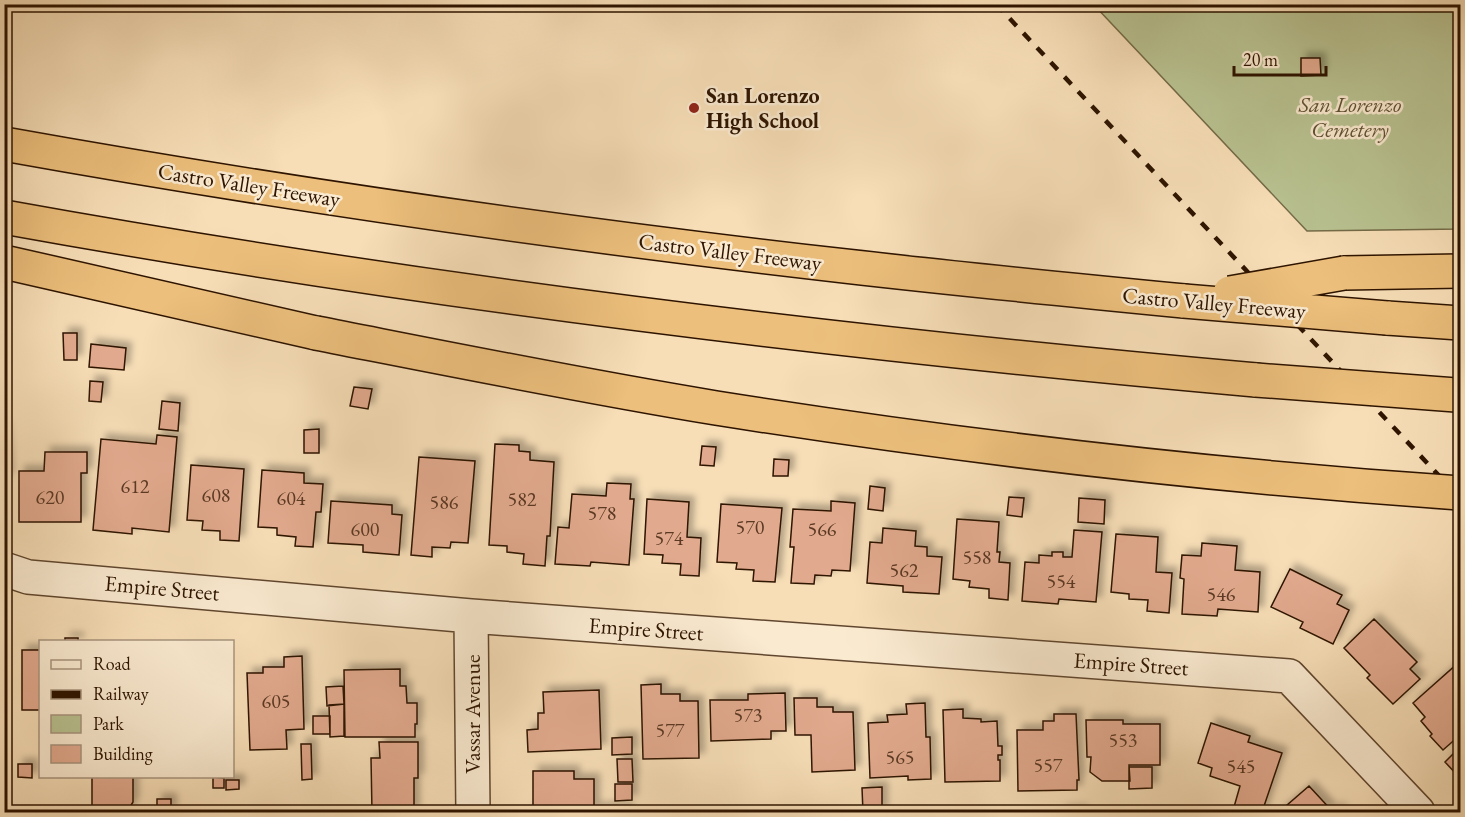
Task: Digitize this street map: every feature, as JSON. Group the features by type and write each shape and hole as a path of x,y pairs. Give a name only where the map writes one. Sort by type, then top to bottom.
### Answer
{"highway":[{"name":"Castro Valley Freeway","path":"4,144 312,195 591,235 847,267 1184,301 1461,323"},
{"path":"4,217 327,271 602,310 992,356 1256,380 1458,395"},
{"path":"4,262 316,333 715,408 1109,462 1307,483 1461,493"},
{"path":"1184,301 1344,273 1461,271"}],"street":[{"name":"Empire Street","path":"4,569 28,577 471,616 1289,676 1418,813"},
{"name":"Vassar Avenue","path":"471,616 473,813"}],"green space":[{"name":"San Lorenzo Cemetery","path":"1094,5 1460,5 1460,229 1307,231"}],"building":[{"path":"1301,58 1320,58 1321,75 1301,76"},
{"path":"63,333 77,333 77,360 64,360"},
{"path":"91,344 126,348 124,370 89,367"},
{"path":"90,381 103,382 101,402 89,401"},
{"path":"354,387 372,389 368,409 350,406"},
{"path":"162,401 180,403 178,431 159,429"},
{"path":"4,426 8,477 5,477 4,483"},
{"path":"319,429 319,453 304,453 304,430"},
{"path":"157,435 177,437 169,532 132,528 132,534 93,530 101,439 156,444"},
{"path":"495,444 519,445 519,451 530,452 530,460 554,462 550,536 547,536 545,566 523,564 524,554 507,552 507,546 489,545"},
{"path":"702,446 716,447 714,466 700,465"},
{"path":"45,452 87,452 87,473 81,473 81,522 19,522 19,471 44,471"},
{"path":"419,457 475,461 468,543 451,542 450,548 432,547 432,557 411,555"},
{"path":"774,459 789,460 788,476 773,476"},
{"path":"191,465 244,469 239,541 220,540 220,531 202,530 203,521 187,520"},
{"path":"262,470 304,473 304,483 323,484 321,512 316,512 313,547 295,546 296,537 277,535 277,528 258,527"},
{"path":"607,483 631,484 630,499 634,499 629,565 591,562 590,566 555,564 558,527 569,528 572,494 606,496"},
{"path":"870,486 885,488 883,511 868,509"},
{"path":"1009,497 1024,498 1022,517 1007,515"},
{"path":"1079,498 1105,500 1104,524 1078,522"},
{"path":"647,499 689,502 687,537 701,538 699,576 680,575 681,564 662,563 663,555 644,554"},
{"path":"331,501 392,505 392,514 402,515 399,555 363,552 363,545 328,543"},
{"path":"831,501 855,503 850,571 832,570 831,576 815,575 814,584 791,583 794,547 790,547 793,509 831,511"},
{"path":"721,504 782,508 775,582 753,581 754,570 736,569 737,563 717,562"},
{"path":"957,519 999,522 997,552 1000,552 999,562 1010,563 1008,600 989,598 989,589 969,587 970,581 953,579"},
{"path":"883,528 916,531 915,546 927,547 927,556 942,557 939,594 903,592 903,586 867,583 870,542 882,543"},
{"path":"1074,530 1102,532 1096,602 1059,599 1058,604 1022,601 1025,562 1039,563 1039,555 1052,556 1052,552 1063,552 1063,557 1072,557"},
{"path":"1116,534 1158,537 1156,572 1172,573 1169,613 1147,611 1148,600 1129,599 1129,594 1111,592"},
{"path":"1202,543 1237,546 1235,570 1260,572 1258,612 1218,609 1217,616 1182,614 1184,579 1180,578 1182,555 1201,556"},
{"path":"1290,569 1342,595 1337,604 1349,610 1333,644 1300,628 1303,622 1271,607"},
{"path":"1374,619 1417,662 1410,669 1420,679 1393,704 1367,678 1370,675 1344,648"},
{"path":"65,638 78,638 78,640 65,640"},
{"path":"22,650 39,650 39,710 22,710"},
{"path":"302,656 304,729 286,730 287,749 250,750 247,673 263,673 263,667 284,667 284,657"},
{"path":"1457,664 1460,669 1460,714 1457,717 1460,722 1460,735 1443,750 1430,736 1432,734 1421,721 1425,717 1413,703"},
{"path":"400,669 400,686 406,686 407,703 417,703 415,737 345,737 344,670"},
{"path":"661,684 661,694 680,694 680,701 698,701 699,758 643,759 641,685"},
{"path":"343,686 344,704 327,706 326,687"},
{"path":"599,690 601,749 528,752 527,730 538,729 538,713 544,713 543,692"},
{"path":"785,693 786,731 771,731 771,739 711,741 710,700 748,700 748,694"},
{"path":"794,698 817,698 817,707 833,707 833,712 853,712 855,770 812,772 811,735 795,735"},
{"path":"925,703 926,737 930,737 931,779 908,780 908,776 870,778 868,723 888,722 887,715 907,714 906,704"},
{"path":"344,704 344,736 330,737 329,705"},
{"path":"963,709 963,718 981,719 981,722 997,721 998,746 1002,746 1002,755 998,755 1000,781 945,782 943,710"},
{"path":"1054,714 1076,714 1079,780 1077,780 1077,790 1018,791 1017,730 1043,730 1043,721 1054,721"},
{"path":"313,716 330,716 330,734 313,734"},
{"path":"1086,720 1123,720 1123,724 1160,724 1160,765 1129,765 1130,781 1102,781 1090,772 1091,757 1087,757"},
{"path":"1211,723 1250,736 1248,742 1282,753 1262,812 1234,807 1240,786 1210,776 1212,768 1198,763"},
{"path":"632,737 632,754 612,755 612,738"},
{"path":"379,742 418,742 418,778 414,778 414,812 372,812 371,758 380,758"},
{"path":"301,744 311,744 312,779 302,780"},
{"path":"1460,747 1460,778 1445,762"},
{"path":"617,759 632,759 633,782 618,782"},
{"path":"18,764 32,764 32,778 18,777"},
{"path":"1129,767 1152,767 1152,788 1129,789"},
{"path":"533,771 574,771 574,779 594,779 594,808 628,808 628,812 529,812 529,809 533,809"},
{"path":"92,778 133,778 133,802 127,812 92,812"},
{"path":"213,778 224,778 224,788 213,788"},
{"path":"226,780 239,780 239,789 226,790"},
{"path":"615,784 632,784 632,800 615,801"},
{"path":"1309,786 1333,812 1279,812"},
{"path":"882,787 882,812 863,812 862,788"},
{"path":"157,799 171,799 171,812 157,812"},
{"path":"1082,810 1082,812 1061,812 1061,811"}],"railway":[{"path":"996,4 1460,498"}],"place":[{"name":"San Lorenzo High School","path":"694,108"}]}
